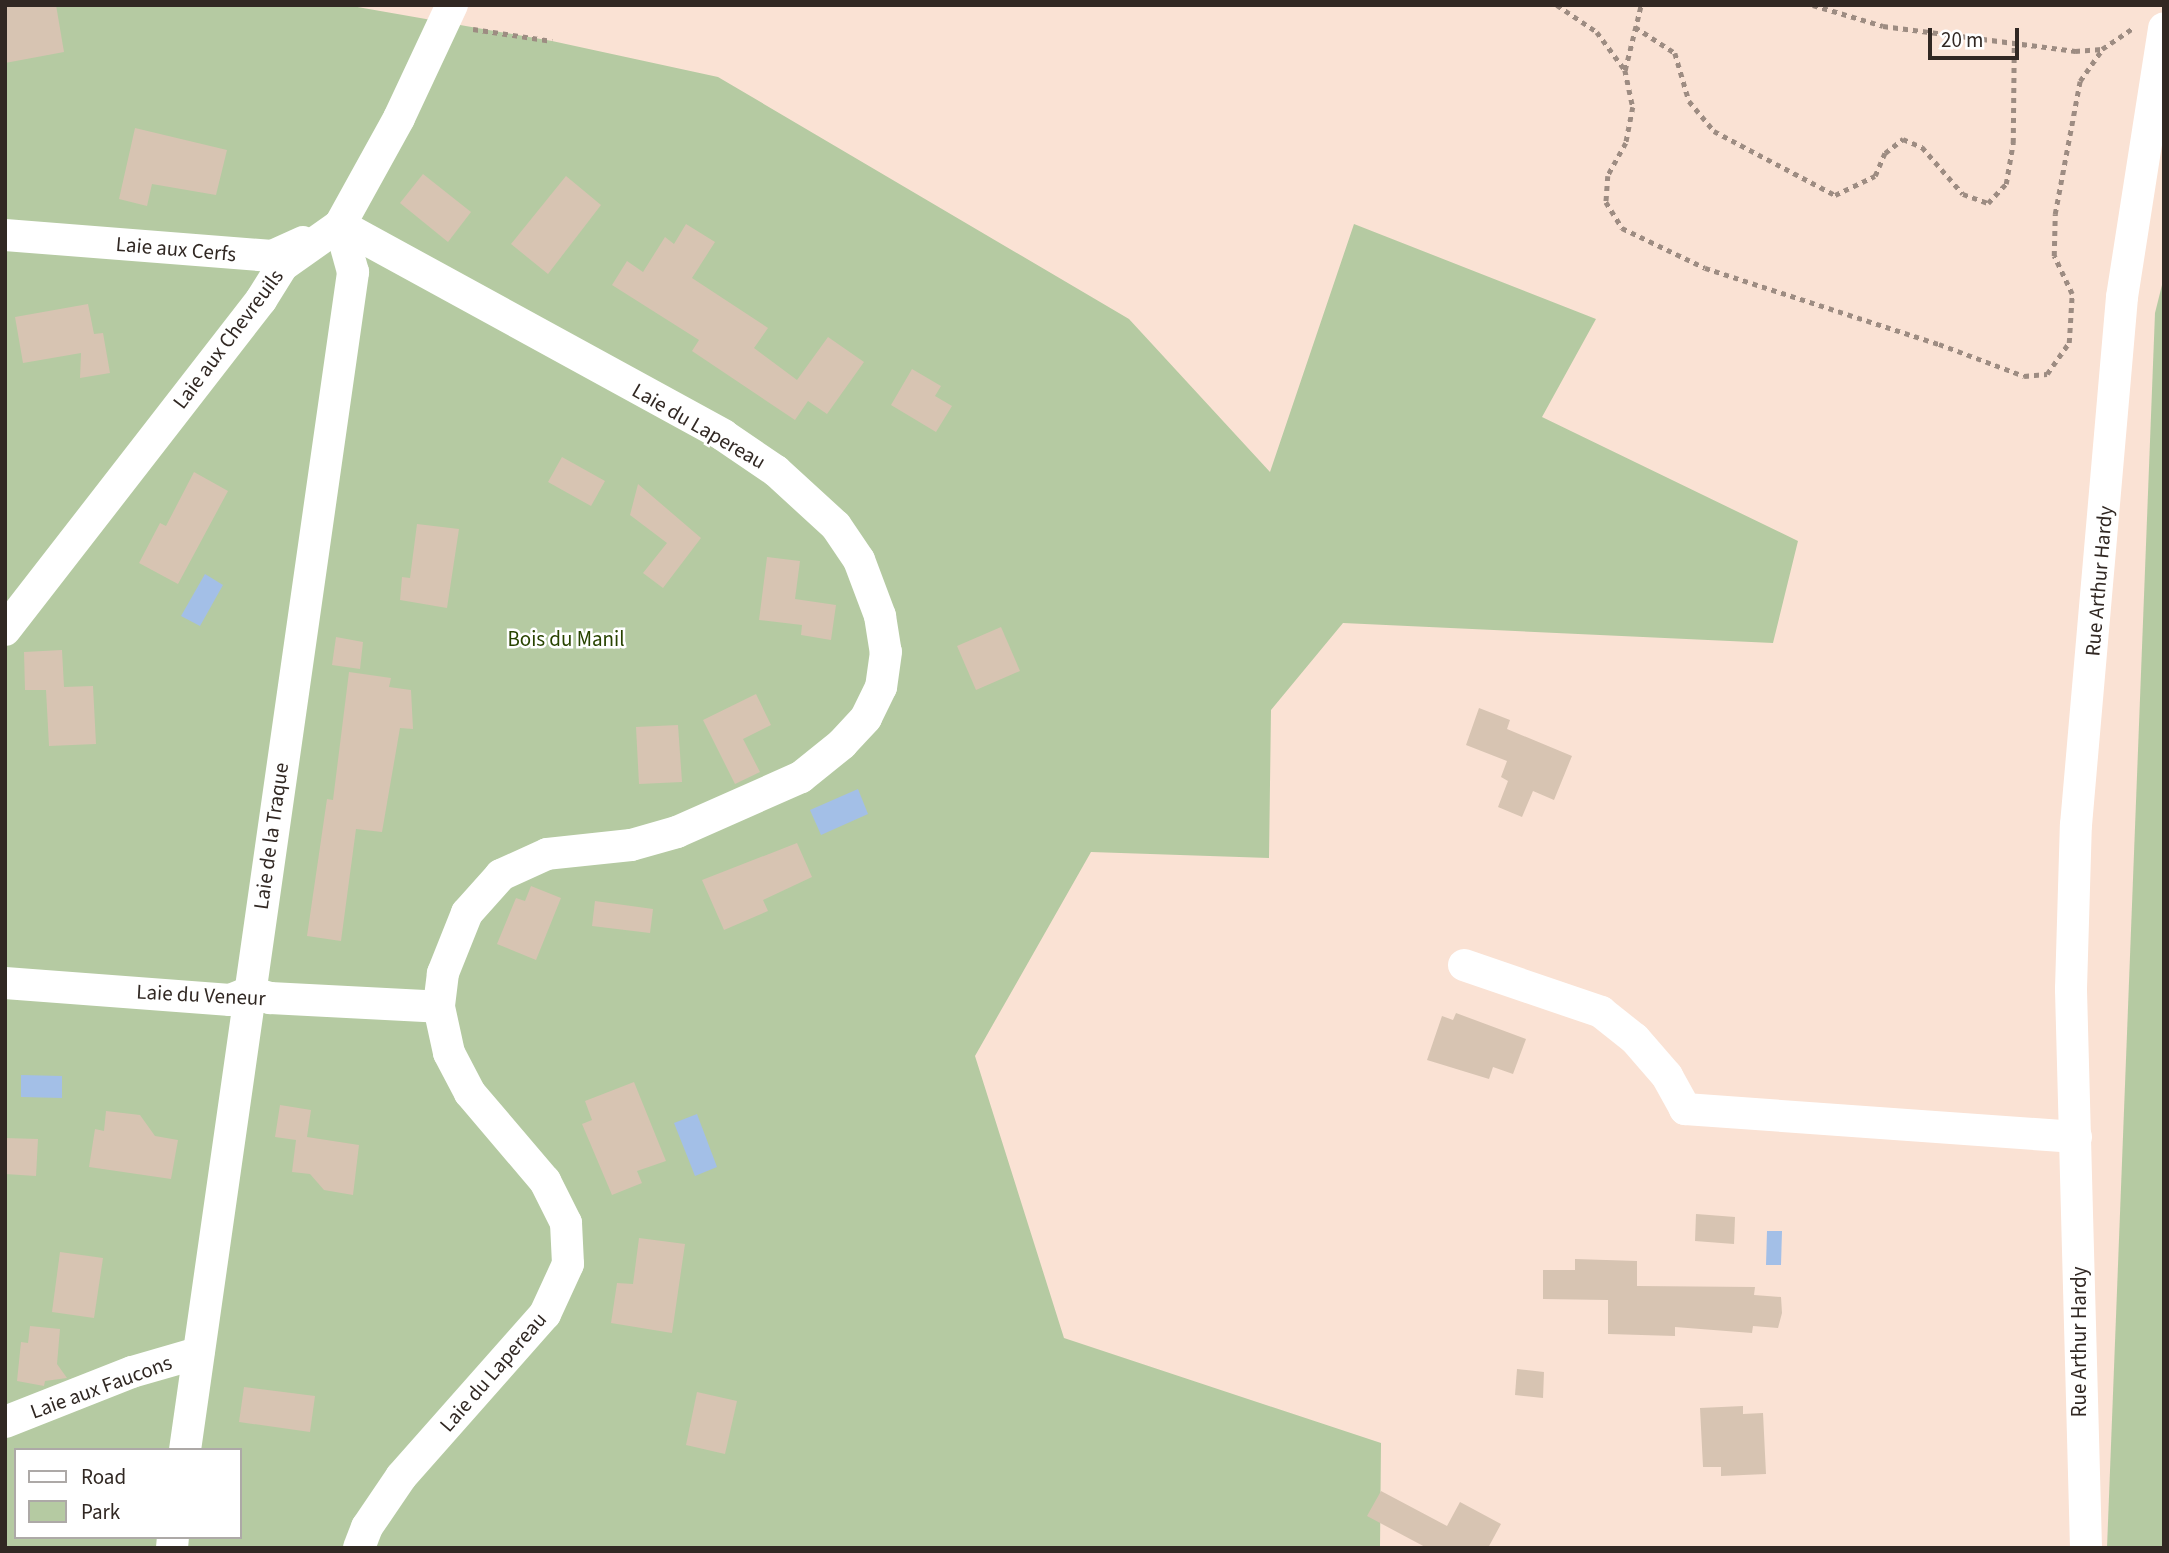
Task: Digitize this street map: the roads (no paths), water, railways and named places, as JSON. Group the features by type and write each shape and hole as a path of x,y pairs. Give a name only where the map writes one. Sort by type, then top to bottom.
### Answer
{"street":[{"name":"Laie aux Chevreuils","path":"5,630 261,300 282,266 340,225 457,16"},
{"name":"Rue Arthur Hardy","path":"2086,1548 2071,989 2076,825 2122,297 2151,26"},
{"name":"Laie aux Cerfs","path":"5,235 272,256 340,225"},
{"name":"Laie de la Traque","path":"185,1448 353,272 340,225"},
{"name":"Laie du Lapereau","path":"340,225 723,435 776,471 836,526 859,560 880,616 886,652 881,687 866,718 842,744 801,777 677,832 631,845 547,853 501,876 467,913 456,932 443,973 439,1007 449,1054 470,1093 545,1181 566,1223 568,1264 545,1314 401,1477 366,1527 359,1548"},
{"path":"1464,965 1601,1012 1635,1039 1667,1076 1685,1109 2076,1137"},
{"name":"Laie du Veneur","path":"5,983 230,999 250,992 270,998 439,1007"},
{"name":"Laie aux Faucons","path":"5,1422 132,1372 198,1353"}],"water":[{"path":"205,574 223,585 200,626 181,616"},
{"path":"858,789 868,814 821,835 810,810"},
{"path":"21,1075 62,1076 62,1098 21,1097"},
{"path":"697,1114 717,1167 695,1176 674,1123"},
{"path":"1767,1231 1782,1231 1781,1265 1766,1265"}],"park label":[{"name":"Bois du Manil","path":"566,639"}]}
